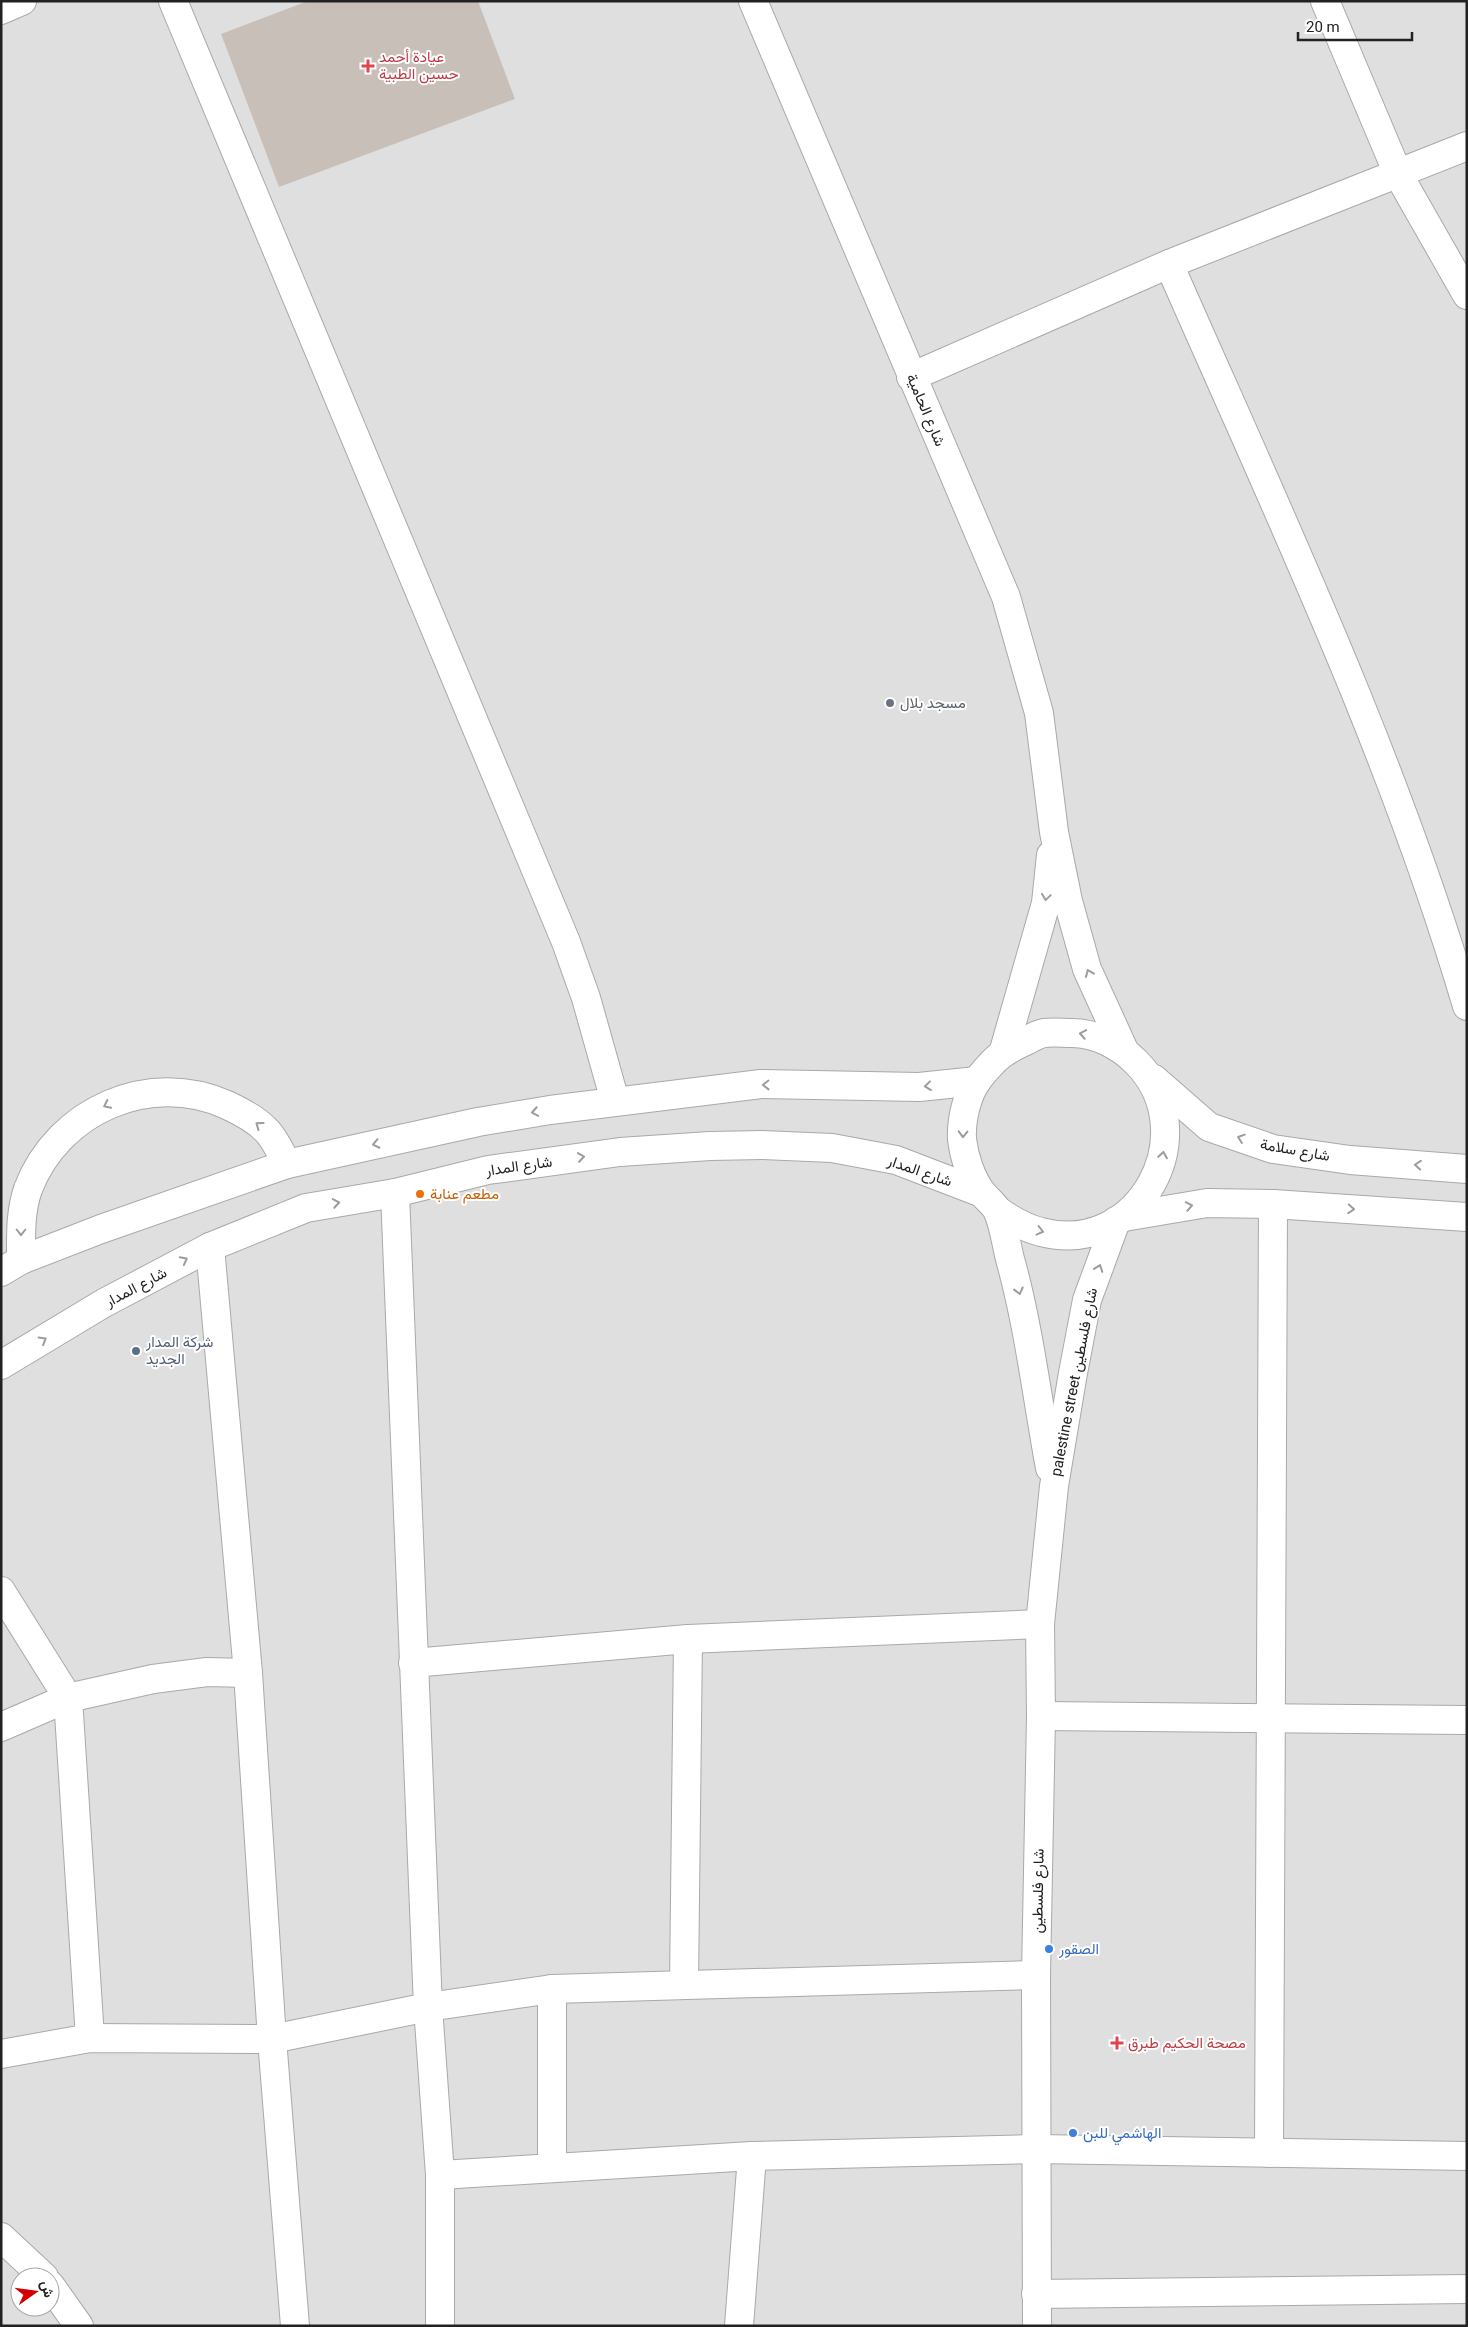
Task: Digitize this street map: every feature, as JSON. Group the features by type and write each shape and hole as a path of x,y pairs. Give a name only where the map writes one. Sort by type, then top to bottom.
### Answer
{"street":[{"path":"1,10 22,1"},
{"path":"173,1 566,942 586,998 614,1101"},
{"name":"شارع الحامية","path":"753,1 1006,597 1039,713 1054,832"},
{"path":"1325,1 1398,174 1467,295"},
{"path":"911,377 1169,264 1467,146"},
{"path":"1169,264 1358,696 1406,819 1467,1006"},
{"path":"1054,832 1068,900 1087,969 1124,1050 1146,1072 1162,1101 1166,1133 1161,1165 1147,1194 1120,1219"},
{"path":"1054,832 1046,904 1004,1050 977,1081 965,1108 962,1138 968,1167 989,1201 1021,1299 1054,1486"},
{"path":"1004,1050 1043,1033 1085,1033 1124,1050"},
{"name":"شارع سلامة","path":"1146,1072 1209,1127 1273,1149 1350,1160 1467,1169"},
{"path":"11,1266 287,1164 478,1122 614,1101 761,1084 919,1088 977,1081"},
{"path":"11,1266 28,1189 42,1160 62,1136 87,1115 116,1100 147,1093 179,1092 211,1098 240,1111 266,1130 287,1164"},
{"name":"شارع المدار","path":"1,1365 104,1303 210,1246 306,1208 395,1193 488,1170 620,1152 710,1146 762,1145 832,1148 896,1160 989,1201"},
{"path":"395,1193 428,2007 440,2175 440,2326"},
{"path":"989,1201 1018,1225 1043,1233 1068,1236 1093,1232 1120,1219 1207,1203 1273,1204 1467,1217"},
{"path":"1269,2152 1273,1204"},
{"name":"palestine street شارع فلسطين","path":"1054,1486 1087,1300 1120,1219"},
{"path":"210,1246 248,1673 272,2039 295,2326"},
{"name":"شارع فلسطين","path":"1037,2326 1036,1975 1041,1716 1040,1624 1054,1486"},
{"path":"1,1591 68,1698 90,2038"},
{"path":"413,1662 688,1640 1040,1624"},
{"path":"684,1985 688,1640"},
{"path":"1,1727 68,1698 152,1679 207,1672 248,1673"},
{"path":"1041,1716 1467,1720"},
{"path":"1,2054 90,2038 272,2039 428,2007 552,1989 1036,1975"},
{"path":"552,1989 552,2167"},
{"path":"440,2175 752,2156 1036,2148 1467,2156"},
{"path":"739,2326 752,2156"},
{"path":"1,2237 33,2267"},
{"path":"1036,2294 1467,2289"},
{"path":"60,2300 79,2326"}],"shaded area":[{"path":"1,1 1467,1 1467,2326 1,2326"}],"building":[{"name":"عيادة أحمد حسين الطبية","path":"308,1 478,1 515,99 279,187 221,34"}],"place":[{"name":"عيادة أحمد حسين الطبية","path":"368,66"},
{"name":"مسجد بلال","path":"890,703"},
{"name":"مطعم عنابة","path":"420,1194"},
{"name":"شركة المدار الجديد","path":"136,1351"},
{"name":"الصقور","path":"1049,1949"},
{"name":"مصحة الحكيم طبرق","path":"1117,2043"},
{"name":"الهاشمي للبن","path":"1073,2133"}]}
